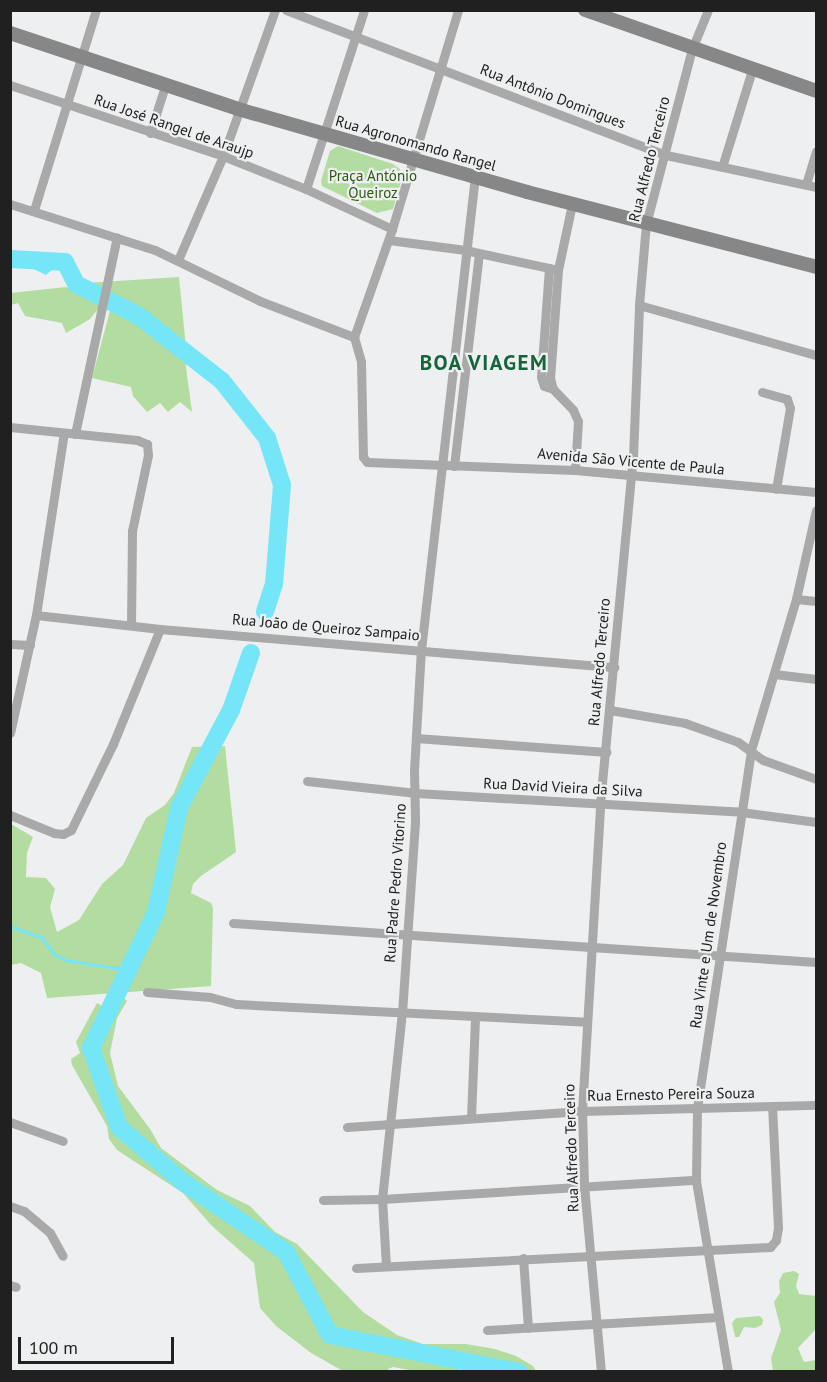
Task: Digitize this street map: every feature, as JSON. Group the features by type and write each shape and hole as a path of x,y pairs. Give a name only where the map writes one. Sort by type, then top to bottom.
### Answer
{"main road":[{"path":"585,10 816,91"},
{"name":"Rua Agronomando Rangel","path":"10,33 238,109 475,178 816,267"}],"street":[{"path":"34,210 96,10"},
{"path":"178,260 223,156 275,10"},
{"name":"Rua Antônio Domingues","path":"286,10 666,155 816,187"},
{"path":"306,189 364,10"},
{"path":"10,204 117,237 178,260 260,301 354,337 414,160 458,10"},
{"name":"Rua Alfredo Terceiro","path":"601,1371 584,1185 582,1111 600,804 630,476 639,305 646,224 666,155 692,49 708,10"},
{"path":"722,167 752,70"},
{"name":"Rua José Rangel de Araujp","path":"10,85 67,106 223,156 306,189 392,229"},
{"path":"150,133 165,86"},
{"path":"806,184 816,152"},
{"name":"Rua Padre Pedro Vitorino","path":"386,1266 382,1199 402,1013 416,793 413,780 421,650 475,178"},
{"path":"572,204 554,269 550,378 553,389 573,410 578,421 575,470"},
{"path":"75,434 117,237"},
{"path":"388,240 465,250 554,269"},
{"path":"454,466 479,253"},
{"path":"639,305 816,356"},
{"name":"Avenida São Vicente de Paula","path":"354,337 361,362 364,461 575,470 816,492"},
{"path":"762,392 787,399 790,408 776,489"},
{"path":"10,427 143,441 149,448 132,531 131,625"},
{"path":"10,733 36,615 64,433"},
{"name":"Rua Vinte e Um de Novembro","path":"728,1371 696,1180 697,1108 751,750 796,598 816,510"},
{"path":"796,598 816,601"},
{"name":"Rua João de Queiroz Sampaio","path":"36,615 160,628 614,667"},
{"path":"10,815 54,833 63,834 71,830 113,744 160,628"},
{"path":"10,644 30,645"},
{"path":"774,674 816,679"},
{"path":"610,710 685,723 738,742 764,760 816,779"},
{"path":"416,738 606,752"},
{"name":"Rua David Vieira da Silva","path":"308,781 416,793 741,812 816,822"},
{"path":"233,923 591,949 816,962"},
{"path":"147,992 210,997 236,1004 587,1022"},
{"path":"471,1118 475,1017"},
{"name":"Rua Ernesto Pereira Souza","path":"347,1127 582,1111 816,1105"},
{"path":"356,1268 770,1247 776,1240 772,1107"},
{"path":"10,1122 63,1141"},
{"path":"323,1200 382,1199 696,1180"},
{"path":"10,1206 29,1215 50,1233 63,1256"},
{"path":"523,1258 528,1328"},
{"path":"487,1330 719,1317"}],"green space":[{"name":"Praça António Queiroz","path":"338,146 393,164 400,169 402,178 393,209 377,213 322,186 321,181 330,151"},
{"path":"179,277 186,347 145,314 86,283"},
{"path":"66,287 102,304 90,319 66,333 62,323 25,316 18,303 11,305 11,293"},
{"path":"111,307 137,320 185,360 192,412 180,402 168,412 160,403 147,412 133,396 131,387 92,378"},
{"path":"225,746 236,852 201,876 193,884 191,893 211,903 213,908 211,986 47,998 41,973 21,963 11,965 11,824 33,837 27,853 26,877 46,878 55,889 50,907 57,932 79,920 102,884 123,865 146,818 165,805 174,793 192,747"},
{"path":"123,997 127,1001 117,1018 110,1053 118,1086 161,1148 217,1190 250,1206 275,1232 297,1244 363,1312 397,1335 423,1344 466,1344 495,1349 516,1356 533,1366 536,1371 476,1371 466,1366 454,1372 414,1371 393,1367 388,1369 389,1371 343,1371 311,1353 276,1326 260,1308 254,1263 212,1226 183,1193 117,1150 109,1139 107,1126 72,1065 71,1059 80,1053 76,1042 97,1003 104,1007"},
{"path":"794,1271 799,1274 796,1286 799,1294 816,1296 816,1329 798,1348 804,1362 816,1360 816,1371 773,1371 771,1358 781,1330 774,1302 780,1293 779,1281 783,1273"},
{"path":"760,1316 763,1320 762,1325 755,1328 744,1327 739,1337 735,1337 732,1323 736,1318"}],"water":[{"path":"11,255 68,263 79,283 55,267 46,275 19,262 11,262"}],"waterway":[{"path":"10,259 65,262 76,284 139,316 222,381 267,438 282,485 274,584 265,612"},
{"path":"251,653 231,710 179,808 156,912 91,1048 119,1127 183,1182 286,1252 330,1335 518,1372"},
{"path":"10,926 41,937 54,954 66,960 128,970"}],"district":[{"name":"BOA VIAGEM","path":"484,363"}]}
